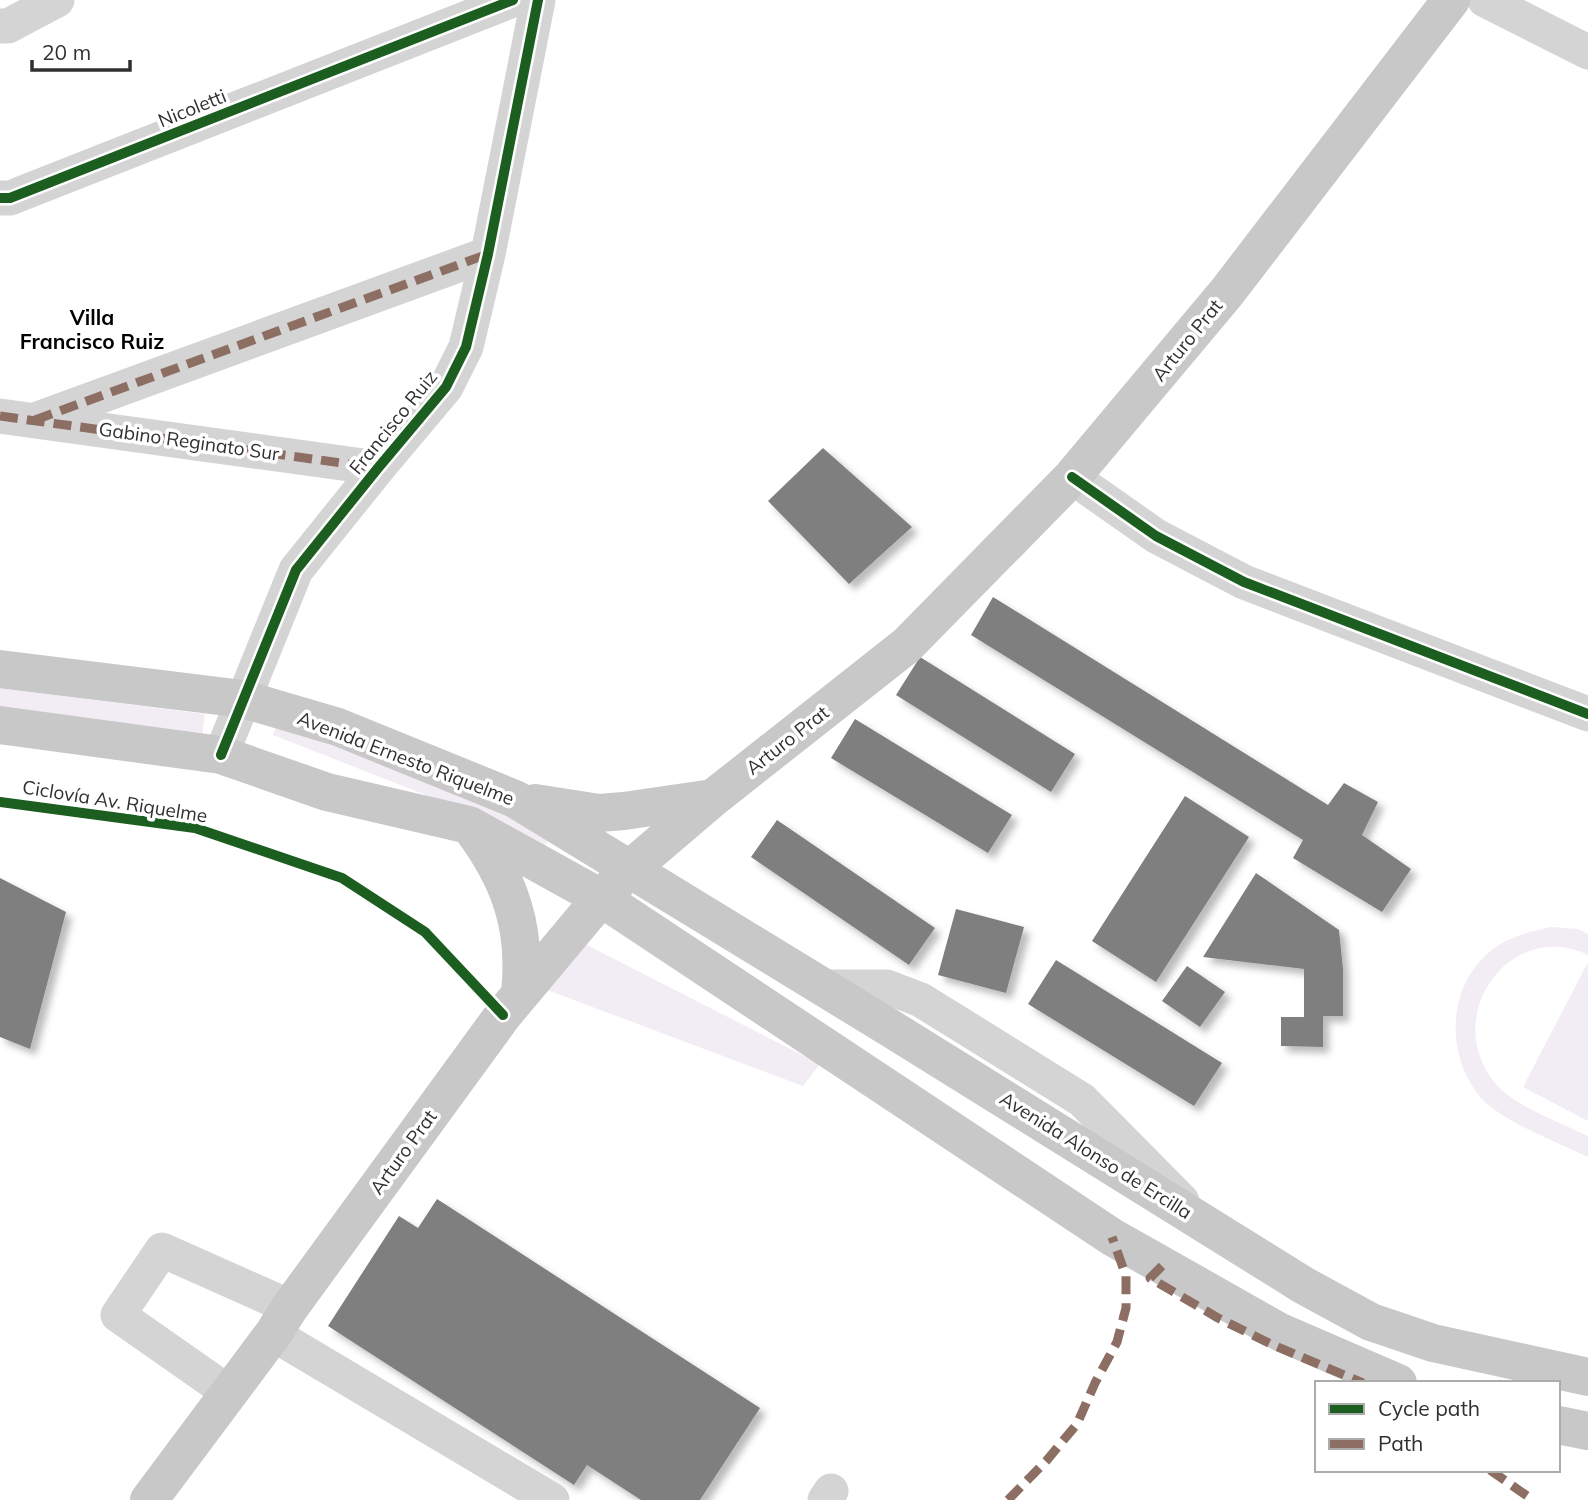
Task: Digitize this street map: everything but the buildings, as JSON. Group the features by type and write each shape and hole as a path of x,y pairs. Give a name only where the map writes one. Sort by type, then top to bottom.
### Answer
{"main road":[{"name":"Arturo Prat","path":"149,1500 520,992 601,898 631,868 713,798 907,645 1072,477 1227,292 1451,0"},
{"name":"Avenida Ernesto Riquelme","path":"0,669 243,699 338,727 515,799 631,868"},
{"name":"Avenida Ernesto Riquelme","path":"0,725 221,755 327,792 469,825 601,898"},
{"path":"515,799 599,813 713,798"},
{"path":"469,825 497,866 514,907 522,948 520,992"},
{"name":"Avenida Alonso de Ercilla","path":"631,868 1303,1285 1371,1322 1433,1343 1588,1377"},
{"path":"601,898 1112,1237 1280,1332 1393,1381"},
{"path":"1560,1425 1588,1431"}],"street":[{"path":"0,26 8,26 57,0"},
{"name":"Nicoletti","path":"0,198 10,198 513,0"},
{"name":"Francisco Ruiz","path":"221,755 296,570 446,387 466,347 488,254 538,0"},
{"path":"1485,0 1588,52"},
{"path":"35,420 488,254"},
{"name":"Gabino Reginato Sur","path":"0,416 378,468"},
{"path":"1072,477 1156,536 1244,582 1588,714"},
{"path":"228,1392 118,1315 162,1250 281,1320 552,1500"}],"shaded area":[{"path":"0,688 205,714 202,738 0,711"},
{"path":"279,718 554,829 542,850 436,799 273,735"},
{"path":"1551,927 1578,929 1588,934 1588,955 1559,947 1533,950 1510,961 1492,980 1480,1003 1475,1030 1480,1057 1495,1083 1525,1106 1588,1136 1588,1157 1517,1123 1491,1107 1470,1082 1461,1063 1457,1044 1458,1004 1474,968 1488,953 1510,939"},
{"path":"579,941 820,1064 803,1086 539,987"},
{"path":"1588,964 1588,1121 1523,1087"}],"marked path":[{"path":"35,420 488,254"},
{"path":"0,416 378,468"},
{"path":"1008,1500 1077,1424 1117,1342 1126,1308 1126,1276 1112,1237"},
{"path":"1162,1266 1150,1278 1218,1318 1358,1381"},
{"path":"1493,1472 1533,1500"}],"cycle path":[{"path":"0,198 10,198 513,0"},
{"path":"221,755 296,570 446,387 466,347 488,254 538,0"},
{"path":"1072,477 1156,536 1244,582 1588,714"},
{"name":"Ciclovía Av. Riquelme","path":"0,802 195,828 342,878 425,932 503,1015"}],"district":[{"name":"Villa Francisco Ruiz","path":"92,329"}]}
